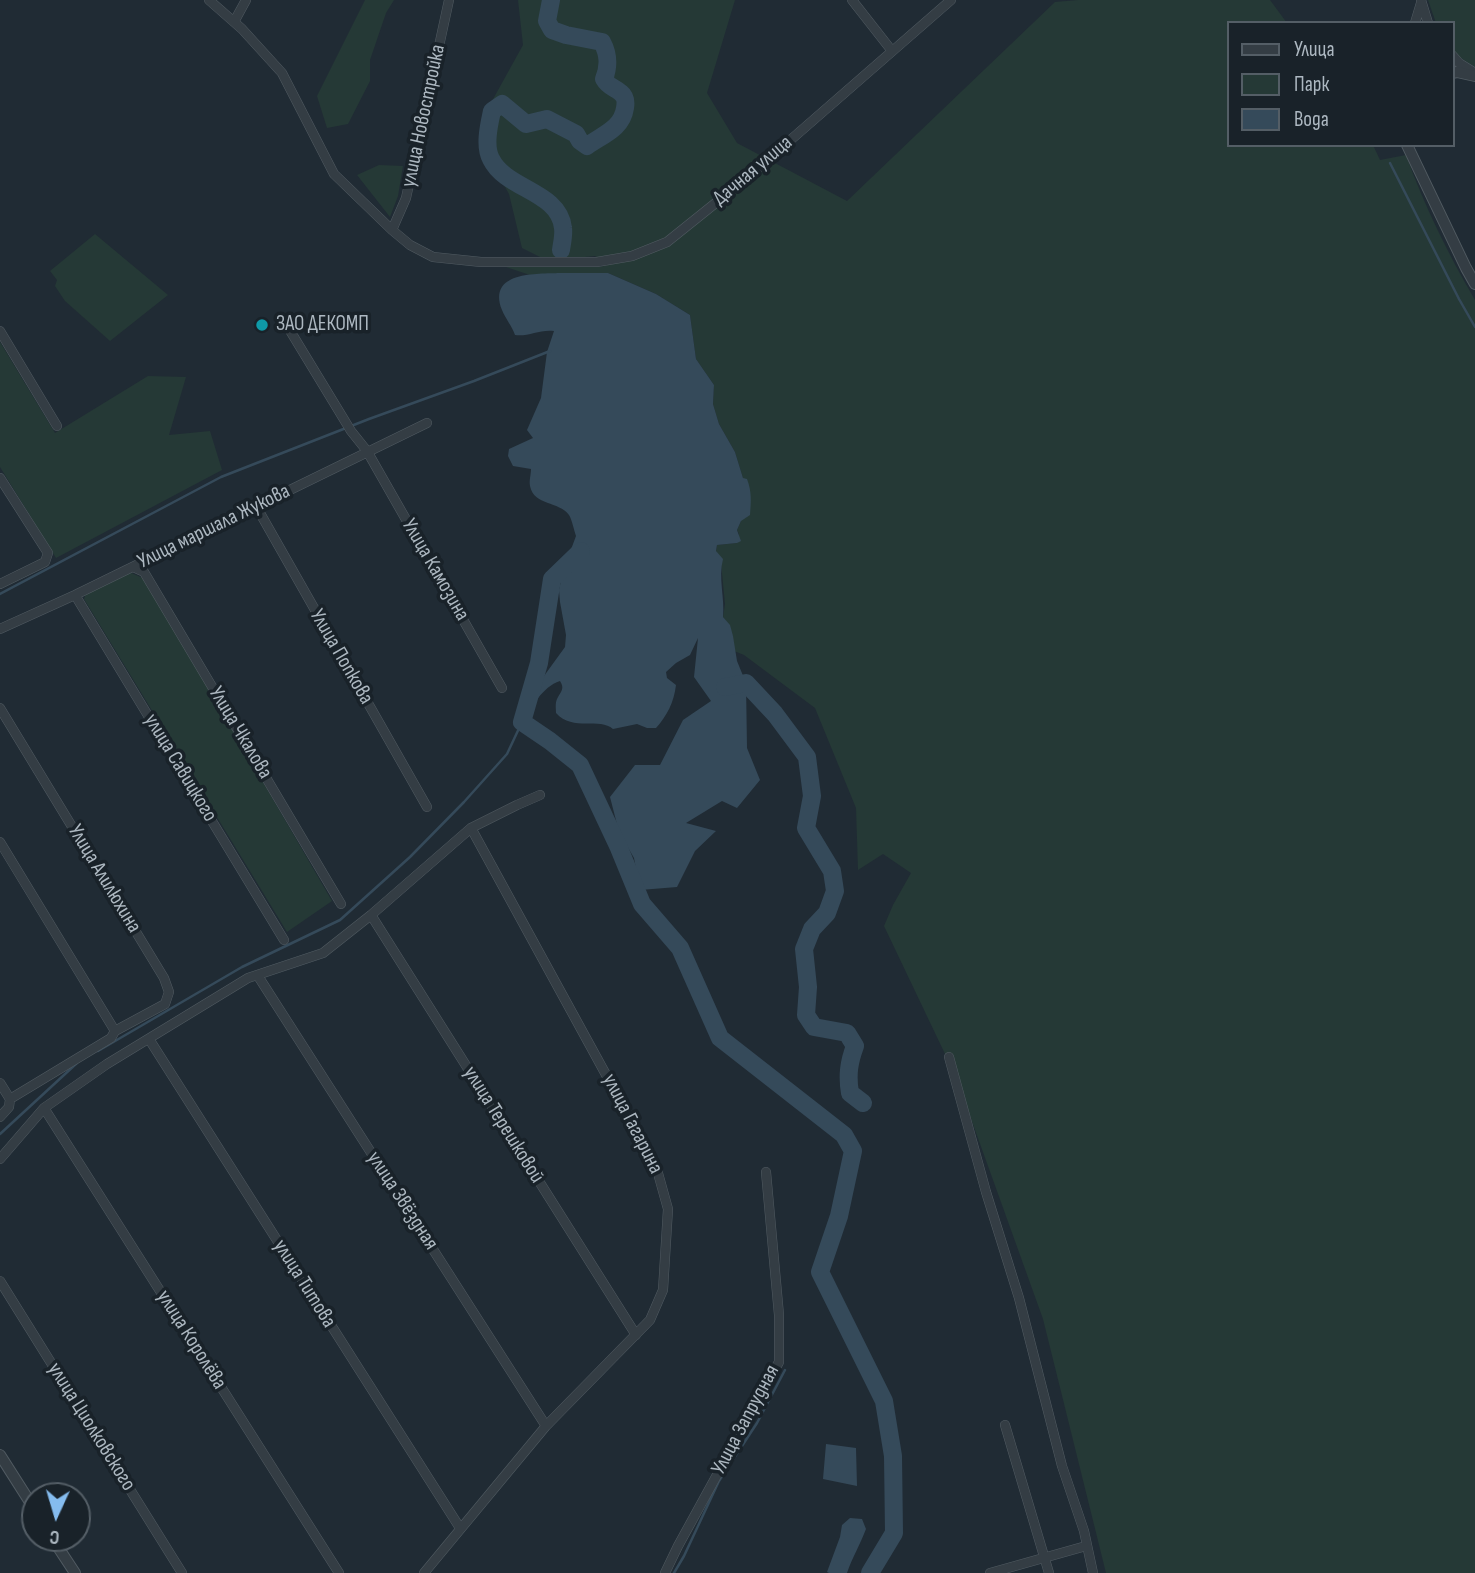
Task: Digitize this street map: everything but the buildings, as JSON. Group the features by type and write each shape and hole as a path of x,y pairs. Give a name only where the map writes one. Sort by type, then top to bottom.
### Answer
{"street":[{"name":"Дачная улица","path":"209,0 234,22 282,73 334,174 392,230 410,245 433,257 481,262 597,261 632,256 667,242 748,177 951,0"},
{"path":"234,22 246,0"},
{"name":"улица Новостройка","path":"392,230 406,198 449,0"},
{"path":"852,0 892,51"},
{"path":"1416,21 1421,1"},
{"path":"1421,1 1427,21"},
{"path":"1454,57 1475,75"},
{"path":"1454,73 1475,75"},
{"path":"1408,147 1475,284"},
{"name":"Улица Камозина","path":"286,324 367,452 502,688"},
{"path":"0,331 57,426"},
{"name":"Улица маршала Жукова","path":"0,629 427,423"},
{"path":"0,478 47,557 0,583"},
{"name":"Улица Попкова","path":"256,506 427,807"},
{"name":"Улица Чкалова","path":"133,567 144,572 341,904"},
{"name":"улица Савицкого","path":"75,595 284,940"},
{"name":"Улица Алилюхина","path":"0,708 164,978 169,992 165,1004 115,1031 111,1038 10,1099"},
{"path":"0,1158 44,1108 107,1064 248,978 323,953 471,828 540,795"},
{"name":"улица Гагарина","path":"424,1573 545,1426 650,1320 663,1290 668,1209 656,1166 471,828"},
{"path":"0,842 115,1031"},
{"name":"улица Терешковой","path":"371,915 636,1335"},
{"name":"улица Звёздная","path":"258,976 545,1426"},
{"name":"улица Титова","path":"149,1040 460,1528"},
{"path":"950,1057 986,1192 1019,1298 1062,1466 1084,1531 1093,1573"},
{"path":"0,1083 10,1099 9,1107 0,1117"},
{"name":"улица Королёва","path":"44,1108 339,1573"},
{"name":"Улица Запрудная","path":"665,1573 779,1362 779,1315 766,1172"},
{"name":"улица Циолковского","path":"0,1281 182,1573"},
{"path":"1005,1424 1049,1573"},
{"path":"0,1455 21,1488"},
{"path":"990,1573 1086,1546"},
{"path":"61,1552 75,1573"}],"green space":[{"path":"365,0 394,0 386,13 370,60 370,81 348,124 327,128 317,96"},
{"path":"518,0 735,0 707,93 737,143 847,201 1055,2 1270,0 1286,21 1226,21 1226,147 1374,147 1380,160 1406,155 1437,229 1475,300 1475,1573 1106,1573 1043,1319 956,1077 884,926 911,873 883,854 858,870 856,808 815,708 744,655 734,651 732,633 723,617 725,604 721,563 716,551 717,545 737,543 743,478 735,452 719,424 713,404 714,385 696,359 690,315 656,294 608,273 530,275 506,267 608,265 595,256 544,259 522,248 509,194 480,143 487,110 523,45"},
{"path":"1428,0 1475,0 1475,67 1454,50 1454,21 1435,21"},
{"path":"379,165 403,166 398,196 390,217 357,175"},
{"path":"95,234 168,295 110,341 65,301 55,286 57,280 50,271"},
{"path":"0,342 55,433 148,376 186,377 169,435 210,431 222,470 56,558 0,467"},
{"path":"129,572 145,579 332,901 287,932 84,599 86,593"}],"water":[{"path":"608,273 656,294 690,315 696,359 714,385 713,404 719,424 735,452 743,478 747,479 750,488 750,515 741,521 737,530 741,541 717,545 716,551 723,559 723,617 730,625 737,661 746,683 747,748 760,780 737,808 722,801 686,823 716,831 695,851 677,887 640,890 634,858 619,832 610,797 635,765 660,765 683,720 711,701 694,677 698,638 690,655 666,672 667,678 676,685 675,691 669,708 656,728 637,724 613,729 601,724 563,719 556,713 556,701 562,688 560,681 543,693 522,722 536,687 565,647 566,635 559,590 576,536 570,517 565,511 541,500 532,492 531,469 513,466 508,456 509,449 533,438 527,430 541,398 547,352 554,331 515,335 502,310 499,297 508,281 517,277"},
{"path":"826,1444 856,1448 857,1486 823,1479"},
{"path":"850,1518 862,1519 866,1529 847,1573 829,1573 827,1572 842,1525"}],"waterway":[{"path":"551,0 547,21 552,30 602,42 608,60 604,79 625,98 625,108 620,121 605,135 587,146 576,134 547,119 526,124 502,104 492,111 487,142 491,159 508,178 552,206 563,228 561,250"},
{"path":"1390,163 1475,327"},
{"path":"0,594 221,477 550,351"},
{"path":"581,551 552,579 539,663 522,722 580,765 642,904 680,948 720,1038 844,1135 853,1151 839,1216 820,1272 884,1401 893,1456 894,1533 870,1573"},
{"path":"725,687 746,683 775,714 807,757 812,796 806,828 832,871 835,891 827,913 812,929 804,949 808,987 806,1015 814,1027 847,1033 855,1046 849,1069 850,1093 863,1103"},
{"path":"98,1051 242,967 340,920 410,857 464,802 507,754 522,722"},
{"path":"0,1134 77,1063"},
{"path":"674,1573 719,1481 757,1423 785,1370"}],"place":[{"name":"ЗАО ДЕКОМП","path":"262,325"}]}
